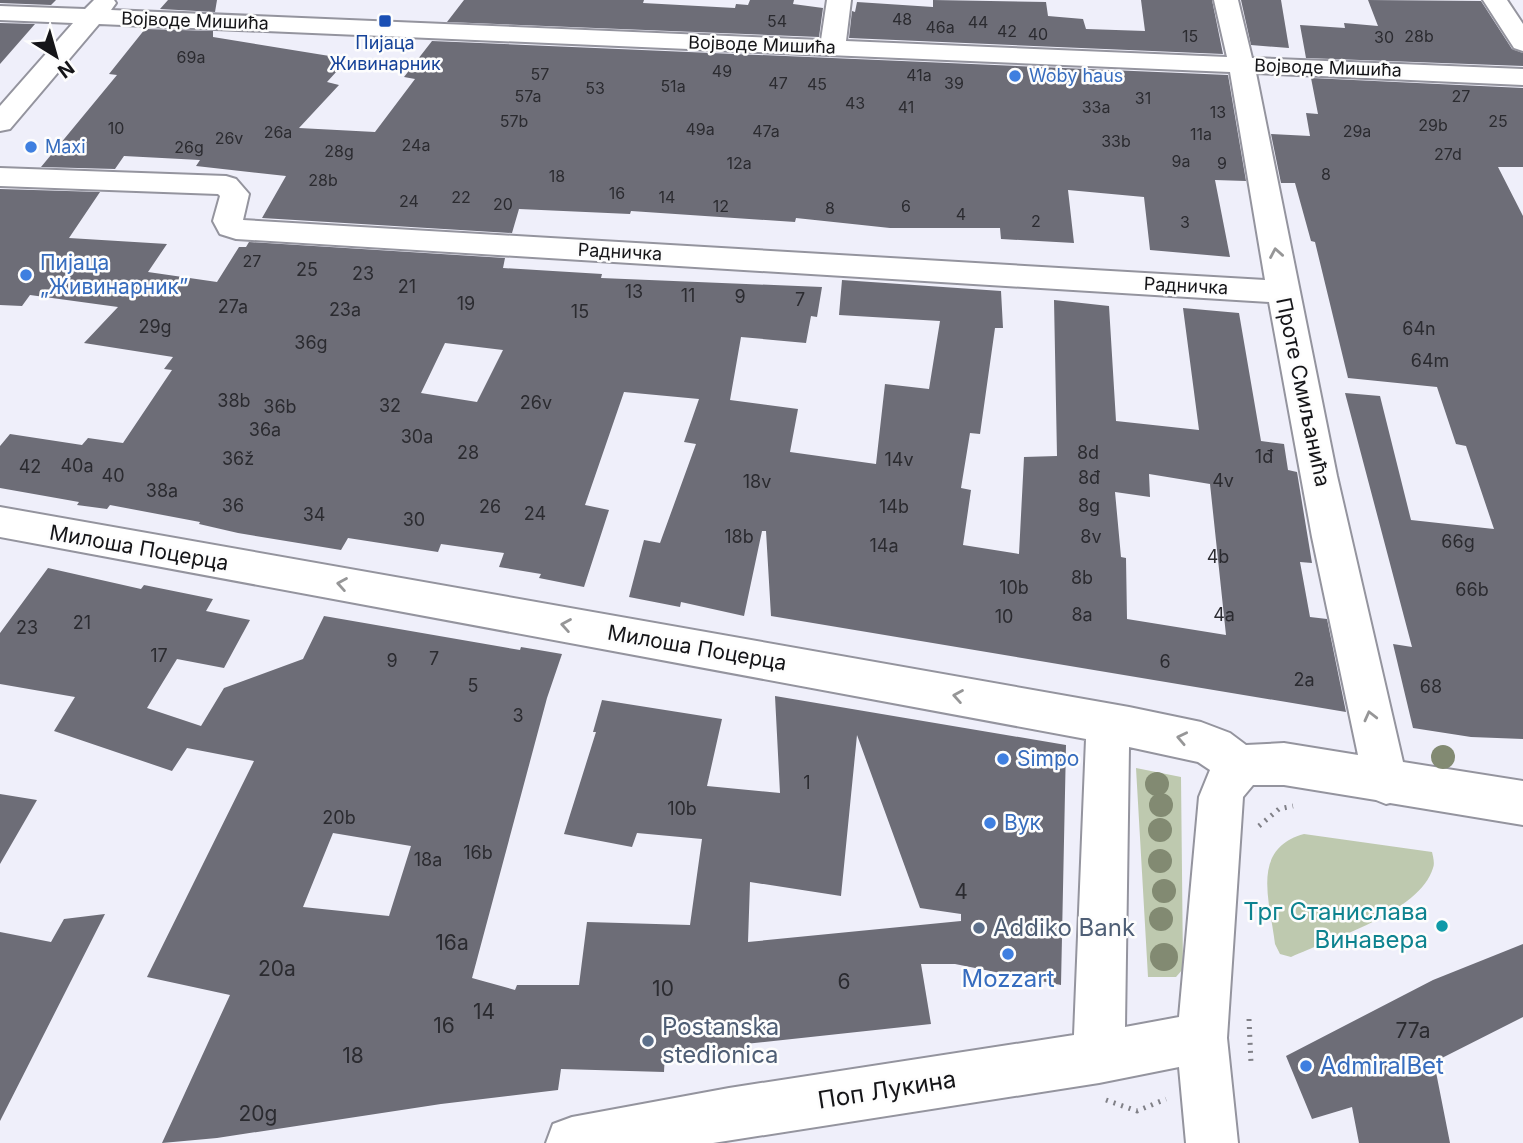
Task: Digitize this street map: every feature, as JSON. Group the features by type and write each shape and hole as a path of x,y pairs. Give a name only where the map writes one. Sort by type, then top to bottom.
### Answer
{"street":[{"path":"833,48 839,0"},
{"name":"Проте Смиљанића","path":"1226,0 1243,65 1283,292 1368,712 1386,783"},
{"path":"1495,0 1523,43"},
{"path":"0,123 100,8"},
{"name":"Војводе Мишића","path":"0,12 100,8 833,48 1523,77"},
{"name":"Радничка","path":"0,177 226,185 235,194 227,216 229,225 236,229 1283,292"},
{"name":"Милоша Поцерца","path":"0,522 1108,723 1201,742 1215,748 1242,768"},
{"path":"1100,1058 1108,723"},
{"path":"1212,1143 1202,1038 1221,797 1228,780 1250,763 1284,764 1386,783 1523,803"},
{"name":"Поп Лукина","path":"572,1143 663,1134 1202,1038"}],"path":[{"path":"1255,830 1267,816 1279,809 1299,805"},
{"path":"1249,1009 1251,1064"}],"green space":[{"path":"1136,768 1181,777 1183,969 1176,977 1148,977"},
{"path":"1304,834 1432,852 1434,866 1425,884 1393,911 1350,933 1291,957 1280,954 1275,944 1267,878 1276,851 1287,841"}],"building":[{"path":"0,0 56,0 51,5 0,3"},
{"path":"168,0 217,0 215,12 160,9"},
{"path":"464,0 644,0 643,3 735,8 736,4 748,5 750,0 794,0 793,4 823,8 819,37 447,22"},
{"path":"933,0 1046,2 1048,16 1083,19 1086,29 1145,31 1141,0 1212,0 1223,54 849,38 852,11 855,12 857,2 933,7"},
{"path":"1241,0 1281,0 1289,48 1251,45"},
{"path":"1368,0 1481,1 1512,49 1523,53 1523,66 1306,58 1300,25 1345,28 1344,23 1378,26"},
{"path":"0,23 35,24 0,64"},
{"path":"145,29 213,31 213,37 348,59 327,82 339,85 299,128 375,132 415,79 404,77 432,41 1228,75 1246,181 1215,180 1230,257 1150,250 1144,197 1068,190 1074,243 1001,239 1000,228 890,228 796,218 795,222 631,211 630,214 519,209 512,233 262,218 286,176 196,166 200,160 124,156 115,169 41,167 117,75 109,74"},
{"path":"1311,78 1523,88 1523,167 1498,167 1523,216 1523,739 1471,737 1413,728 1393,644 1412,647 1345,393 1380,396 1411,520 1494,529 1466,446 1456,444 1437,387 1348,378 1315,242 1311,241 1295,183 1281,183 1271,134 1310,136 1306,113 1318,114"},
{"path":"0,189 100,192 69,238 167,244 148,272 217,282 239,247 246,247 249,242 505,258 503,268 602,274 601,278 822,287 817,317 811,316 806,343 741,337 730,400 798,409 790,452 876,464 885,384 929,389 940,321 839,315 842,280 1001,291 1003,328 995,328 980,434 970,433 961,488 971,490 963,545 1019,554 1024,457 1057,456 1054,300 1109,306 1116,421 1199,430 1183,308 1239,313 1261,441 1284,444 1288,470 1297,472 1312,563 1300,562 1310,617 1327,619 1346,712 771,616 766,531 762,531 744,616 681,602 680,607 629,597 644,540 660,543 696,444 684,442 699,399 624,392 585,505 609,510 584,587 539,578 541,574 499,567 504,553 441,544 438,552 348,538 341,550 238,533 199,524 200,522 110,505 107,509 77,505 79,502 0,488 0,446 10,434 82,445 88,438 123,443 172,370 164,369 173,357 84,343 118,307 30,295 22,306 0,305","holes":["445,343 503,350 477,402 421,393","1149,474 1210,484 1226,635 1127,619 1126,558 1121,557 1115,492 1150,497"]},
{"path":"48,568 141,589 144,585 213,599 206,611 250,620 224,668 177,659 147,708 201,726 224,688 303,659 324,616 520,650 521,647 562,654 547,698 472,978 515,990 517,985 579,985 587,922 690,925 702,839 637,833 632,847 564,834 596,732 593,732 602,700 722,719 707,786 780,793 775,696 1066,745 1061,985 955,964 921,964 931,1024 745,1044 744,1054 665,1052 664,1072 561,1069 558,1090 441,1104 217,1138 162,1143 230,995 147,977 254,761 187,748 172,771 54,731 75,697 0,684 0,633","holes":["857,735 920,908 961,914 961,921 748,942 750,882 841,896","333,833 411,846 389,916 303,907"]},
{"path":"0,794 37,800 0,864"},
{"path":"105,914 0,1121 0,932 51,942 64,919"},
{"path":"1523,944 1523,1017 1434,1062 1450,1143 1359,1143 1352,1107 1312,1119 1286,1056 1433,980"}],"place":[{"name":"Пијаца Живинарник","path":"385,21"},
{"name":"Woby haus","path":"1015,76"},
{"name":"Maxi","path":"31,147"},
{"name":"Пијаца „Живинарник”","path":"26,275"},
{"name":"Simpo","path":"1003,759"},
{"name":"Вук","path":"990,823"},
{"name":"Трг Станислава Винавера","path":"1442,926"},
{"name":"Addiko Bank","path":"979,928"},
{"name":"Mozzart","path":"1008,954"},
{"name":"Postanska stedionica","path":"648,1041"},
{"name":"AdmiralBet","path":"1306,1066"}]}
